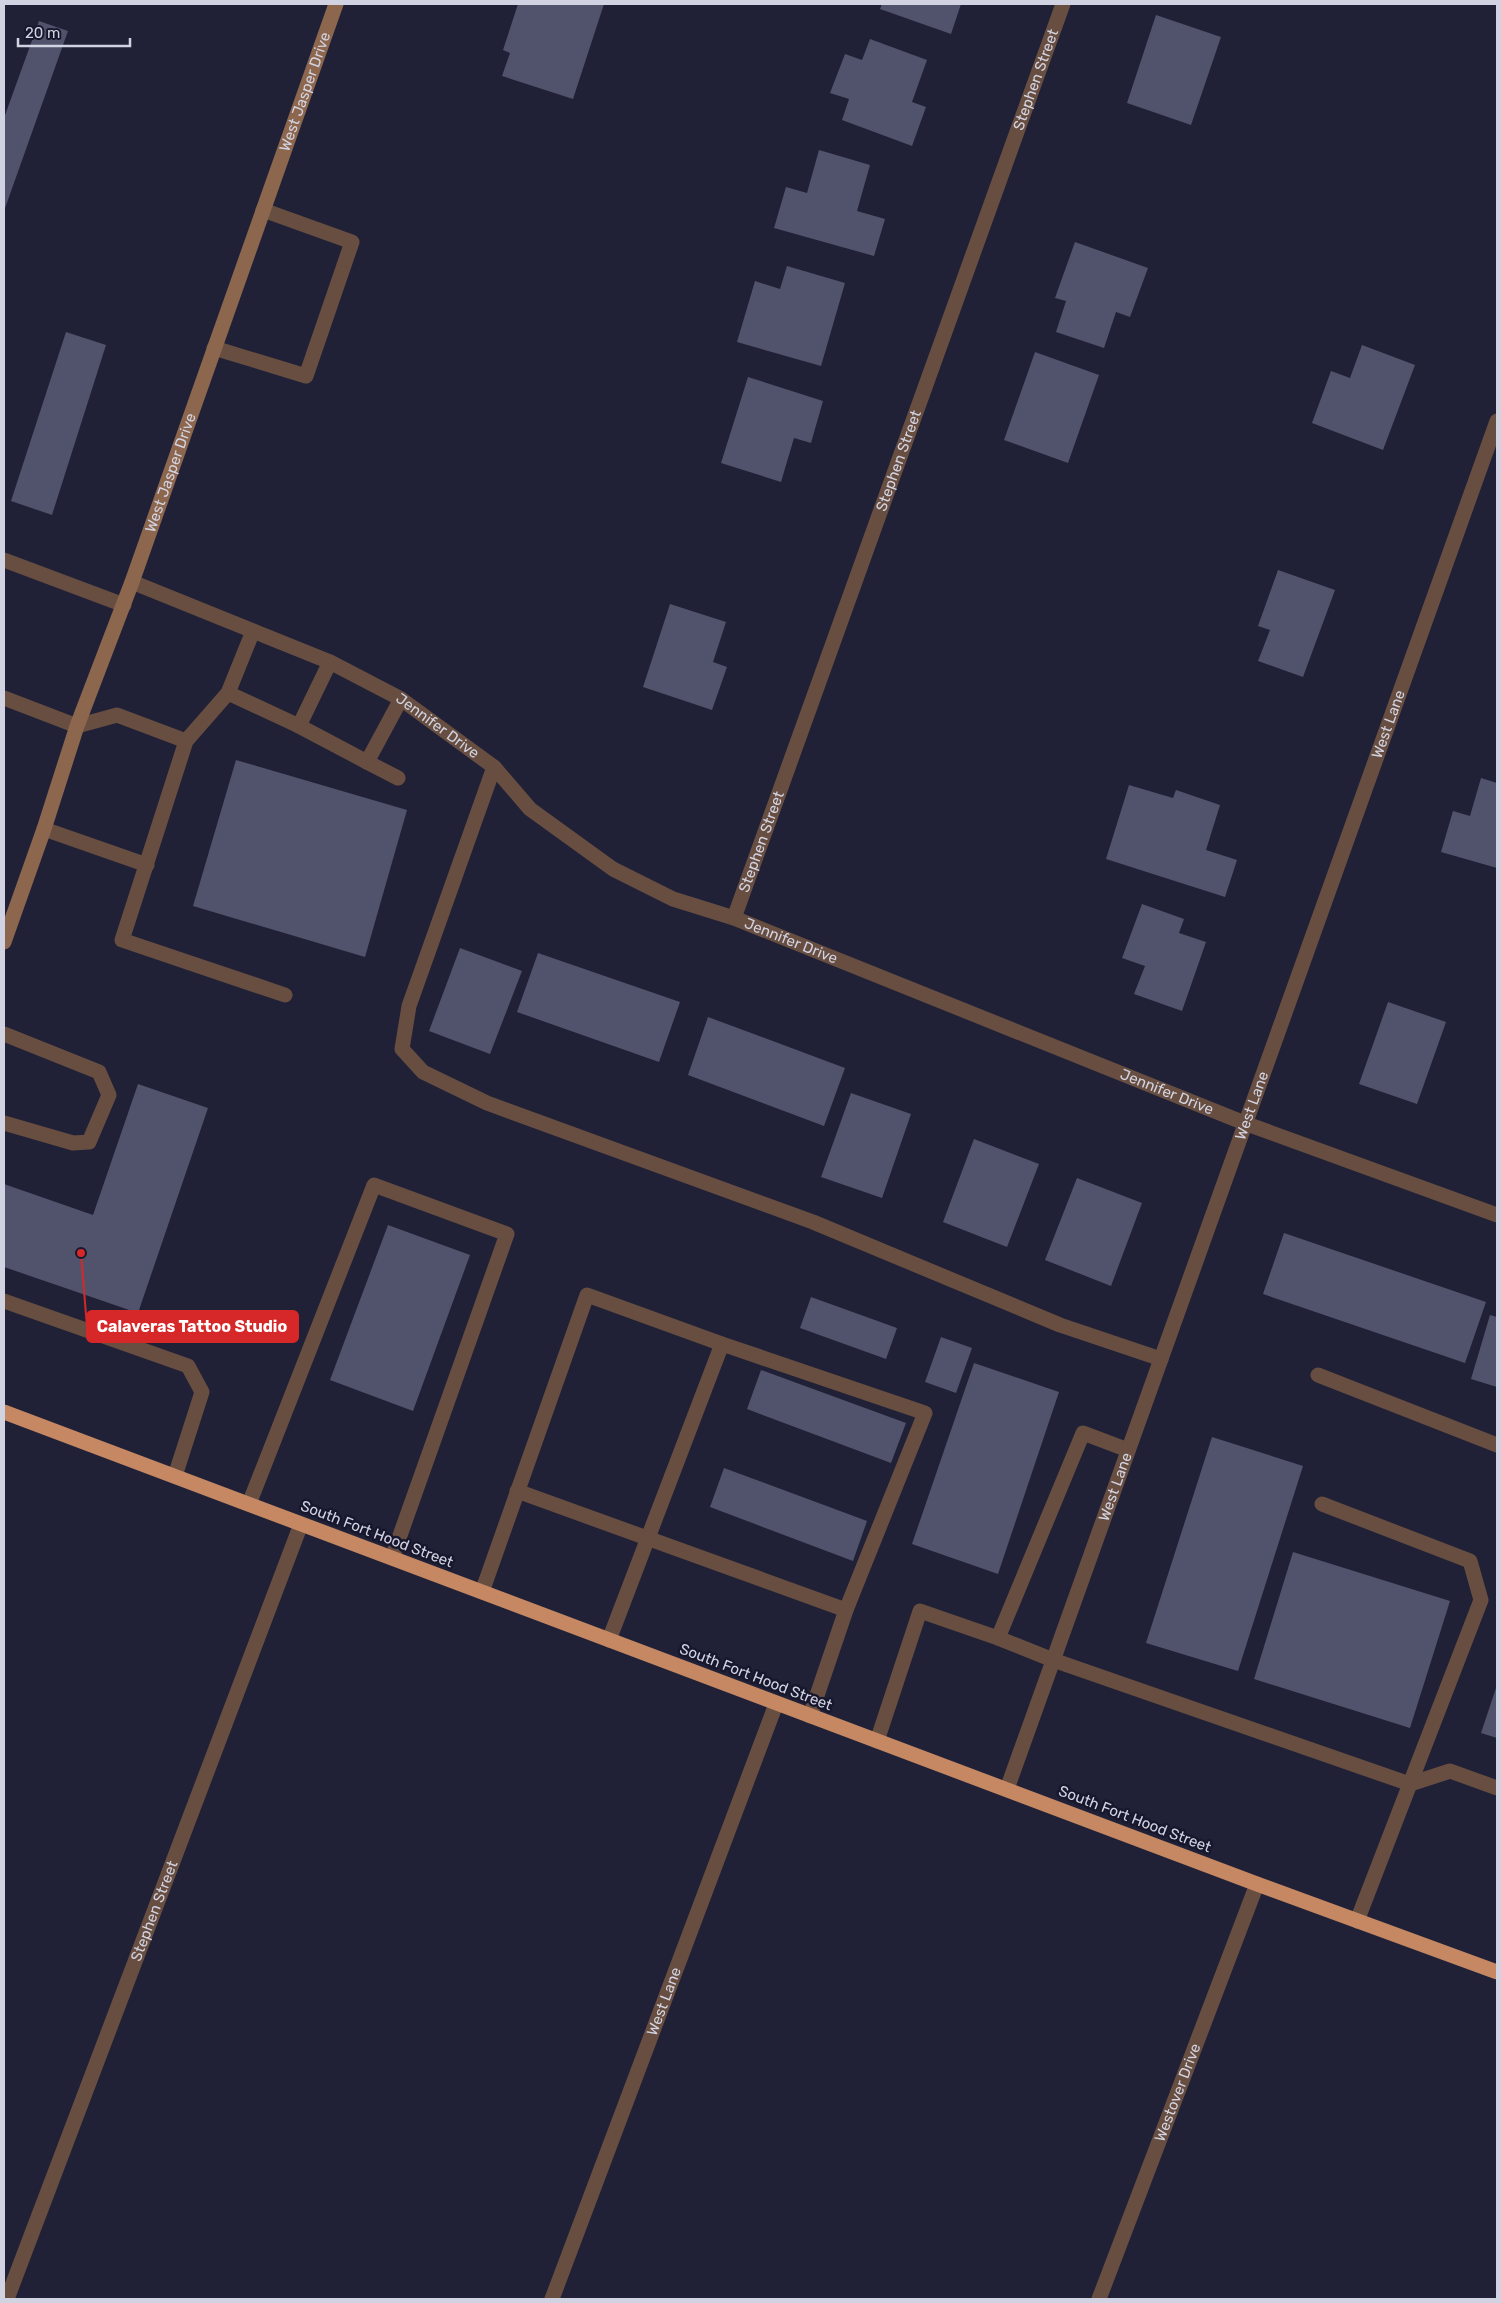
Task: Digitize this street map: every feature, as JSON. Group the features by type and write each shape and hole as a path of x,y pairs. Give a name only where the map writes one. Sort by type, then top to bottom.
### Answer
{"highway":[{"name":"South Fort Hood Street","path":"4,1412 776,1704 1497,1972"}],"street":[{"name":"West Jasper Drive","path":"4,942 44,829 77,726 124,605 336,4"},
{"name":"Stephen Street","path":"734,918 1063,4"},
{"path":"214,348 306,376 352,242 264,210"},
{"name":"West Lane","path":"1008,1789 1497,421"},
{"path":"4,560 124,605"},
{"name":"Jennifer Drive","path":"132,582 330,662 401,699 494,767 530,809 613,869 673,899 734,918 1247,1124 1497,1215"},
{"path":"253,631 228,693 186,741 122,940 285,995"},
{"path":"299,726 330,662"},
{"path":"228,693 299,726 398,778"},
{"path":"4,698 77,726 117,715 186,741"},
{"path":"367,762 401,699"},
{"path":"494,767 409,1006 402,1050 423,1072 487,1103 812,1222 1060,1325 1161,1359"},
{"path":"44,829 147,865"},
{"path":"4,1034 99,1072 109,1095 89,1142 73,1144 4,1123"},
{"path":"249,1504 374,1185 507,1234 392,1558"},
{"path":"482,1592 587,1295 722,1344 925,1413 846,1610 810,1716"},
{"path":"4,1300 188,1366 202,1392 175,1476"},
{"path":"609,1640 722,1344"},
{"path":"1318,1375 1497,1445"},
{"path":"998,1638 1083,1432 1128,1450"},
{"path":"517,1491 846,1610"},
{"path":"1322,1504 1470,1561 1481,1600 1357,1921"},
{"name":"Stephen Street","path":"7,2299 301,1524"},
{"path":"877,1741 920,1610 1053,1660 1410,1784 1450,1771 1497,1788"},
{"name":"West Lane","path":"552,2299 776,1704"},
{"name":"Westover Drive","path":"1098,2299 1257,1884"}],"building":[{"path":"518,4 604,4 573,99 502,76 510,53 503,50"},
{"path":"882,4 961,4 951,34 880,9"},
{"path":"1156,15 1221,37 1191,125 1127,103"},
{"path":"39,21 68,31 4,211 4,118"},
{"path":"870,39 927,60 912,102 926,107 912,146 842,120 849,99 830,93 845,54 862,60"},
{"path":"819,150 870,165 857,211 885,219 874,256 774,228 786,187 807,193"},
{"path":"1075,242 1148,268 1130,317 1116,312 1104,348 1056,332 1066,301 1055,298"},
{"path":"787,266 845,283 821,366 737,342 755,281 780,289"},
{"path":"66,332 106,345 52,515 11,501"},
{"path":"1362,345 1415,365 1383,450 1312,423 1331,371 1350,378"},
{"path":"1035,352 1099,375 1068,463 1004,440"},
{"path":"748,377 823,401 811,443 794,438 781,482 721,463"},
{"path":"1278,570 1335,590 1303,677 1258,661 1270,630 1258,626"},
{"path":"670,604 726,622 713,662 727,667 712,710 643,687"},
{"path":"236,760 407,810 365,957 193,906"},
{"path":"1481,778 1497,783 1497,868 1441,852 1453,811 1470,816"},
{"path":"1129,785 1173,798 1176,790 1220,805 1206,850 1237,860 1225,897 1106,859"},
{"path":"1142,904 1184,919 1179,933 1206,942 1182,1011 1134,994 1145,966 1122,958"},
{"path":"460,948 522,971 490,1054 429,1031"},
{"path":"538,953 680,1002 659,1062 517,1012"},
{"path":"1388,1002 1446,1022 1417,1104 1359,1084"},
{"path":"708,1017 845,1068 824,1126 688,1075"},
{"path":"138,1084 208,1108 138,1313 4,1267 4,1184 93,1215"},
{"path":"851,1093 911,1114 882,1198 821,1177"},
{"path":"974,1139 1039,1164 1007,1247 943,1222"},
{"path":"1077,1178 1142,1203 1111,1286 1045,1260"},
{"path":"388,1225 470,1255 413,1411 330,1380"},
{"path":"1284,1233 1486,1302 1465,1363 1263,1294"},
{"path":"811,1297 897,1328 886,1359 800,1328"},
{"path":"1490,1315 1497,1317 1497,1387 1471,1379"},
{"path":"941,1337 972,1348 956,1393 925,1382"},
{"path":"974,1363 1059,1392 998,1574 912,1544"},
{"path":"761,1370 906,1423 891,1463 747,1409"},
{"path":"1212,1437 1303,1466 1238,1671 1146,1643"},
{"path":"724,1468 867,1521 853,1561 710,1507"},
{"path":"1293,1552 1450,1601 1410,1728 1254,1679"},
{"path":"1497,1685 1497,1738 1481,1733"}],"place":[{"name":"Calaveras Tattoo Studio","path":"81,1253"}]}
